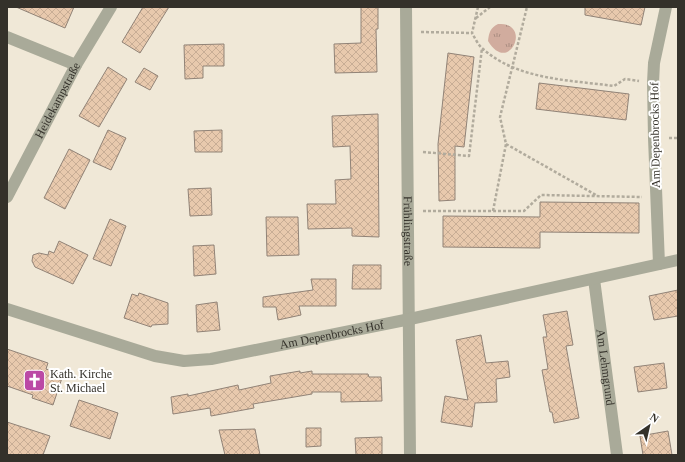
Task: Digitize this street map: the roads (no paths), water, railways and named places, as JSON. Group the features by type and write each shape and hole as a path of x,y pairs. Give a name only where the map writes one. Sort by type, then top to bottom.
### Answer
{"street":[{"name":"Heidekampstraße","path":"7,197 76,65 111,7"},
{"name":"Frühlingstraße","path":"406,7 410,319 410,455"},
{"name":"Am Depenbrocks Hof","path":"659,264 653,83 654,63 666,7"},
{"path":"7,37 76,65"},
{"name":"Am Depenbrocks Hof","path":"7,309 155,356 184,361 212,359 410,319 678,260"},
{"name":"Am Lehmgrund","path":"594,279 617,455"}],"place":[{"name":"Kath. Kirche St. Michael","path":"34,381"}]}
